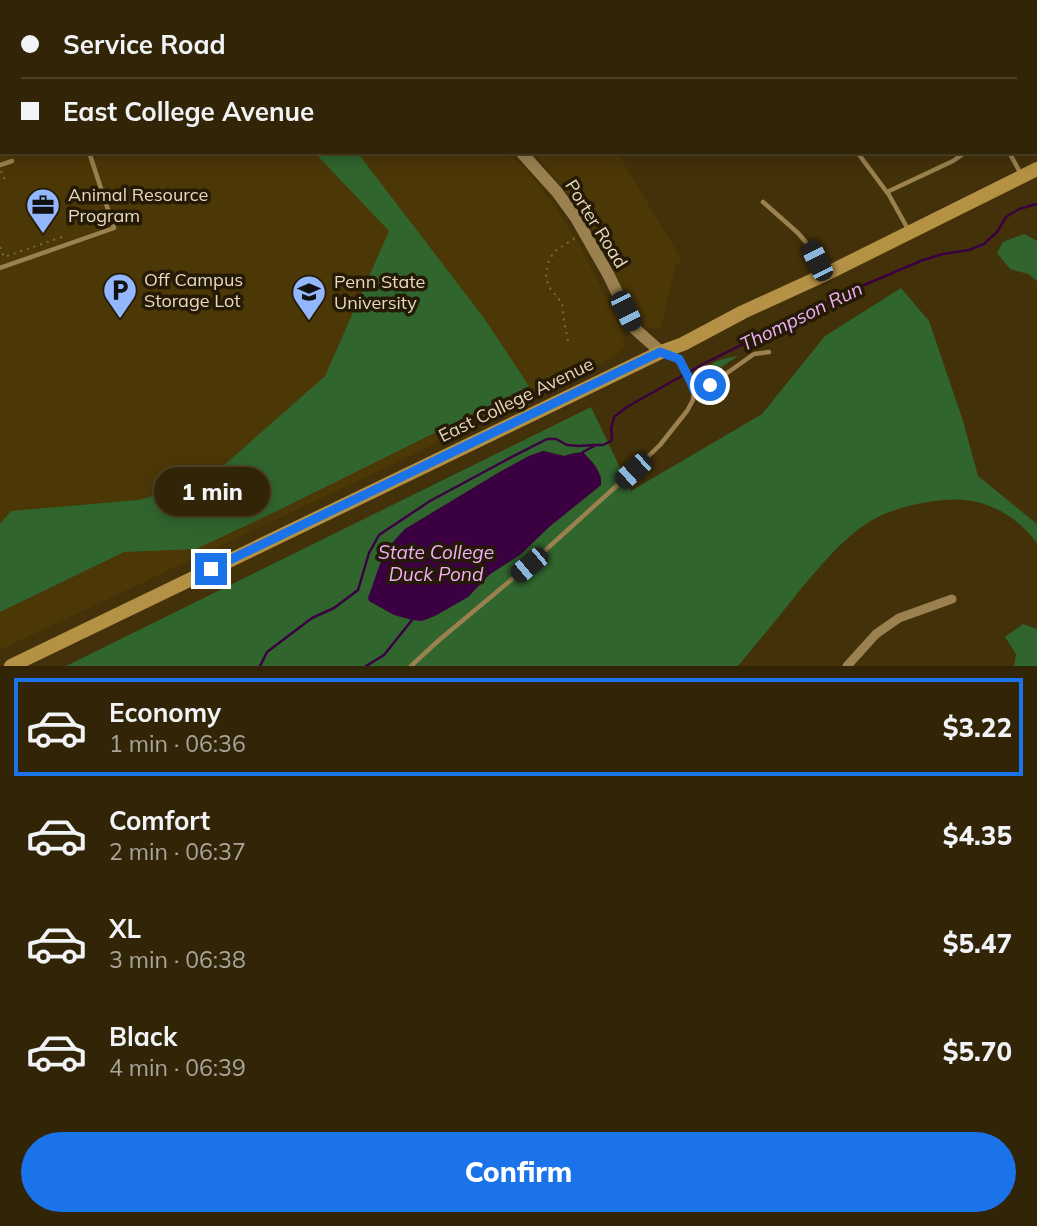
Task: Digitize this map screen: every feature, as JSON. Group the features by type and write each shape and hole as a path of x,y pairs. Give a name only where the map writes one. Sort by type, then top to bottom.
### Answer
{"main road":[{"name":"East College Avenue","path":"11,666 660,352 683,344 1037,169"}],"street":[{"name":"Porter Road","path":"523,154 557,192 585,232 635,329 660,352"},
{"path":"847,666 876,634 899,618 952,598"}],"lane":[{"path":"0,268 114,228 90,154"},
{"path":"858,154 887,192 910,232"},
{"path":"887,192 964,154"},
{"path":"1010,154 1022,176"},
{"path":"0,166 12,161"},
{"path":"763,202 810,247 824,275"},
{"path":"411,666 620,483 660,445 687,411 693,400 694,390 690,379 679,359 660,352"},
{"path":"694,390 710,385 754,354 769,352"}],"path":[{"path":"0,166 6,181"},
{"path":"568,341 562,303 549,287 547,269 555,251 585,232"},
{"path":"0,247 4,257 65,236 68,244"}],"shaded area":[{"name":"Penn State University","path":"0,154 508,154 524,167 553,203 580,245 623,332 624,346 618,354 421,451 0,650"},
{"path":"535,154 618,154 682,260 676,264 661,327 656,329 644,326 636,318 600,242 578,204"}],"green space":[{"path":"316,154 359,154 484,318 529,386 196,549 124,552 0,612 0,524 11,511 138,500 204,483 325,376 389,231"},
{"path":"1024,234 1037,241 1037,281 1028,274 1010,269 997,253 1003,242"},
{"path":"901,288 929,321 963,421 978,476 1037,524 1037,543 1007,515 971,501 935,501 889,512 861,527 831,554 738,666 66,666 591,407 631,491 762,414 825,336","holes":["543,451 564,456 575,453 601,476 601,485 549,527 520,555 490,574 468,597 368,598 394,541 405,529 529,456"]},
{"path":"738,356 700,381 694,375 716,362"},
{"path":"1023,624 1037,629 1037,666 1014,666 1016,654 1005,637"}],"water":[{"name":"State College Duck Pond","path":"543,451 564,456 583,452 598,471 601,485 549,527 520,555 490,574 468,597 435,616 422,621 412,620 394,615 369,601 381,562 390,546 405,529 498,473"}],"waterway":[{"name":"Thompson Run","path":"583,452 611,441 614,417 627,407 703,364 850,291 923,260 984,244 997,232 1006,217 1019,209 1037,204"},
{"path":"260,666 267,652 312,618 334,608 358,590 369,553 379,535 430,501 547,439 556,439 567,445 594,445"},
{"path":"366,666 384,655 412,620"}],"place":[{"name":"Animal Resource Program","path":"43,235"},
{"name":"Off Campus Storage Lot","path":"120,320"},
{"name":"Penn State University","path":"309,322"}],"route":[{"path":"211,569 660,352 679,359 694,390 710,385"}]}
